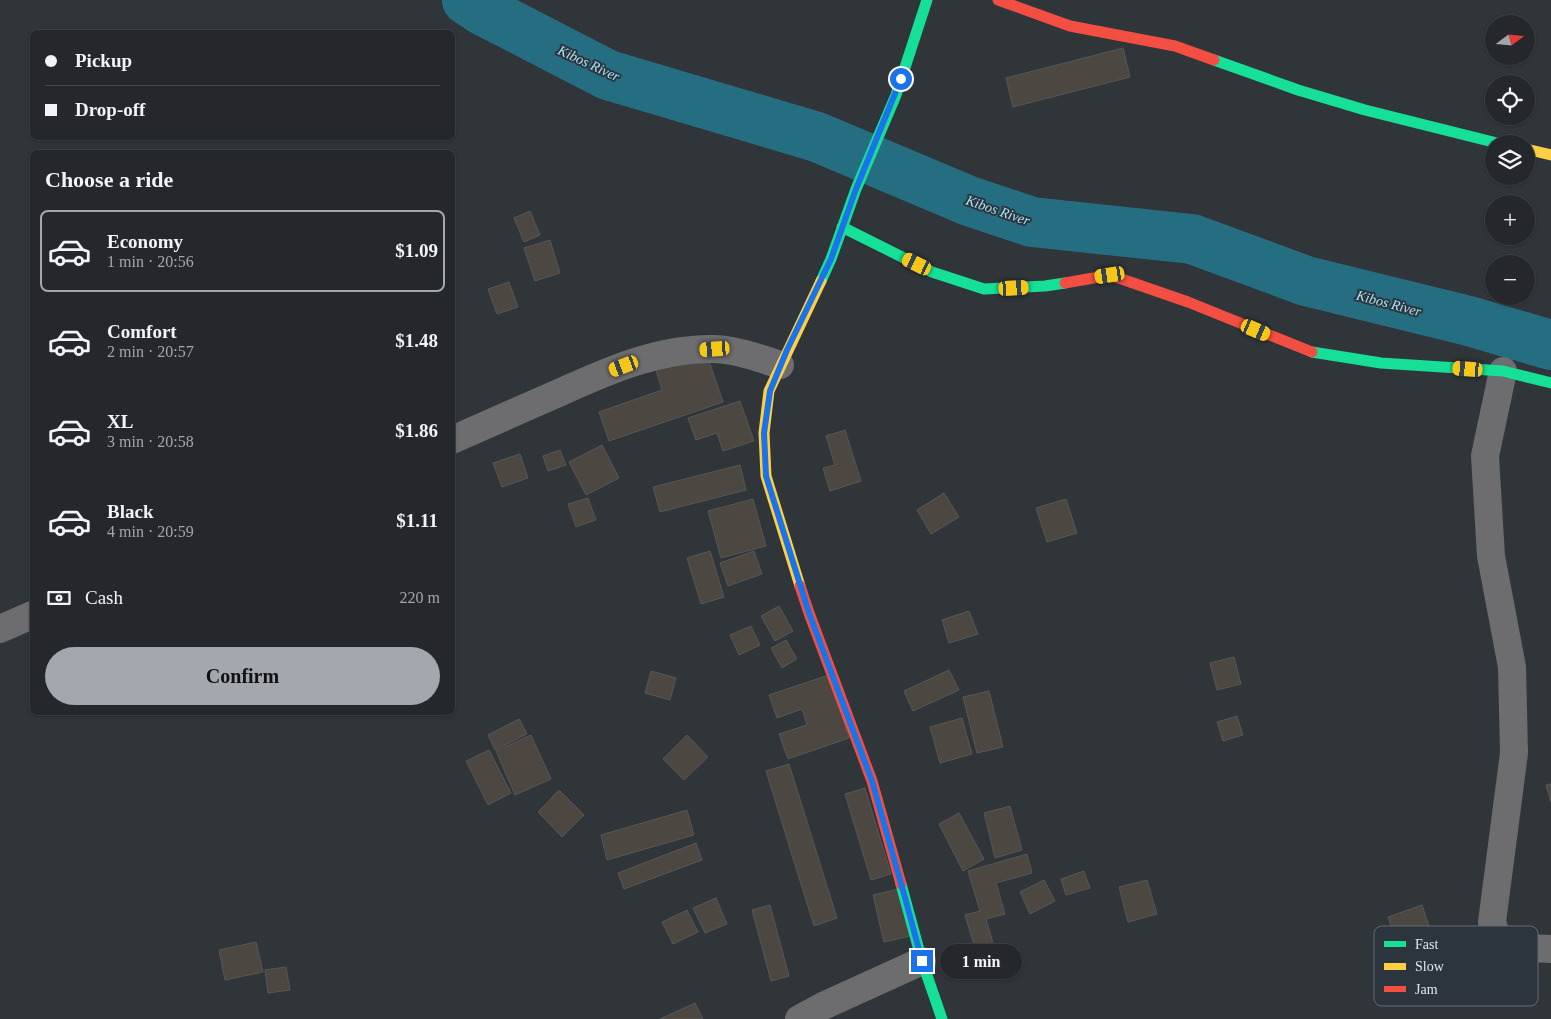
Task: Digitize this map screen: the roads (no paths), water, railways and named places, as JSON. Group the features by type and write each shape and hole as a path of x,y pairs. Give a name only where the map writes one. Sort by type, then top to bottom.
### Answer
{"main road":[{"path":"927,0 896,95 856,189 831,259 780,364 770,391 764,433 766,476 809,613 872,781 922,961 942,1019"},
{"path":"998,0 1070,26 1175,46 1298,90 1365,110 1485,140"},
{"path":"1535,151 1551,155"},
{"path":"842,227 932,272 984,290 1045,286 1110,275 1188,302 1307,351 1381,363 1503,371 1551,383"}],"street":[{"path":"455,439 587,380 643,358 676,351 715,349 780,364"},
{"path":"1493,926 1492,922 1514,753 1512,667 1491,556 1485,456 1503,371"},
{"path":"0,629 30,616"},
{"path":"1538,948 1551,949"},
{"path":"799,1019 823,1006 922,961"}],"waterway":[{"name":"Kibos River","path":"467,0 482,10 608,75 817,137 969,201 1032,222 1192,239 1306,281 1469,321 1551,345"}]}
